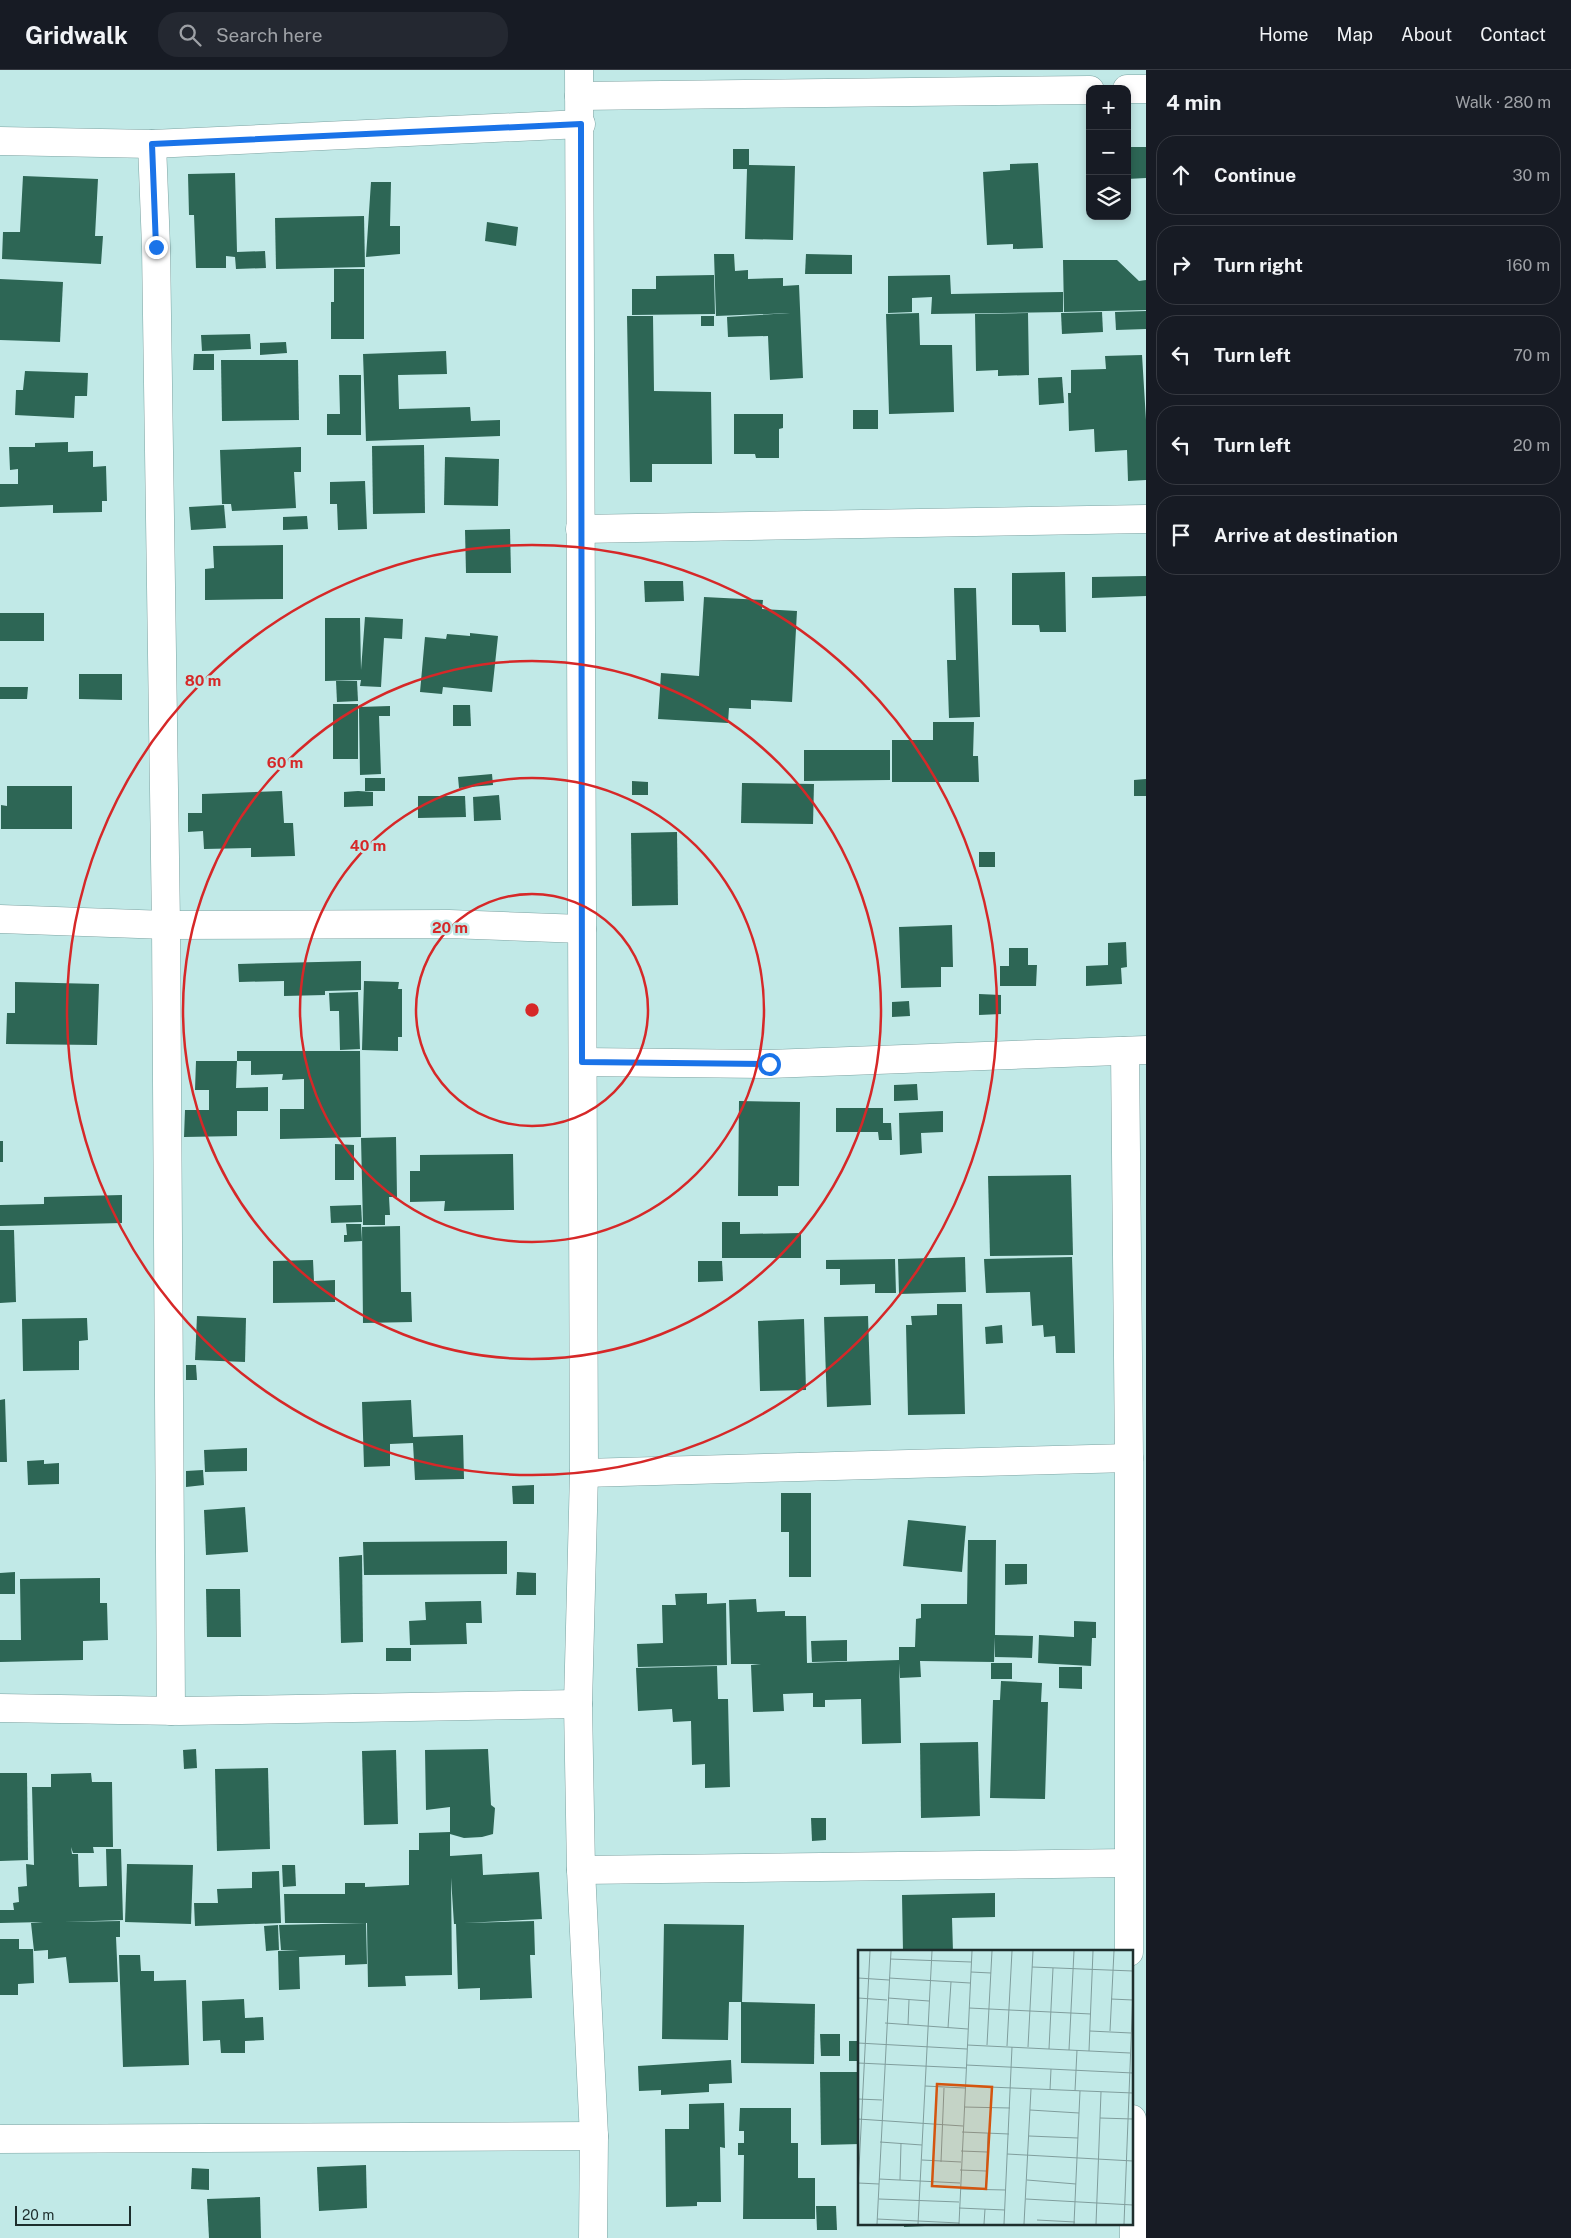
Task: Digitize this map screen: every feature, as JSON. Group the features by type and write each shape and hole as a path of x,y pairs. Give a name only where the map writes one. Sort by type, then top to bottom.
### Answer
{"street":[{"path":"592,2238 594,2136 580,1870 578,1704 584,1473 580,529 581,124 579,83 1086,90"},
{"path":"1131,89 1146,89"},
{"path":"0,141 152,144 581,124"},
{"path":"152,144 156,257 166,925 171,1711"},
{"path":"580,529 1146,519"},
{"path":"0,919 166,925 449,924 582,929"},
{"path":"582,1062 769,1064 1136,1050 1130,1458 1128,1864 1130,1950"},
{"path":"584,1473 1130,1458"},
{"path":"0,1708 171,1711 578,1704"},
{"path":"580,1870 1128,1864"},
{"path":"0,2139 594,2136"}],"building":[{"path":"1131,147 1146,147 1146,178 1131,179"},
{"path":"733,149 749,149 749,165 795,166 793,240 745,239 747,169 733,169"},
{"path":"1038,163 1043,248 1013,249 1013,244 987,245 983,172 1010,170 1010,164"},
{"path":"235,173 237,252 265,251 266,268 236,269 235,257 226,256 226,268 196,268 194,215 189,215 188,174"},
{"path":"23,176 98,179 95,236 103,236 101,264 2,259 3,232 20,232"},
{"path":"371,182 391,182 390,226 400,226 400,254 366,257"},
{"path":"364,216 365,267 276,269 275,218"},
{"path":"487,222 518,227 516,246 485,241"},
{"path":"714,254 734,254 735,271 748,270 748,279 783,278 783,286 799,285 803,378 770,380 768,336 728,337 727,317 790,313 716,316"},
{"path":"806,254 852,255 852,274 805,274"},
{"path":"1063,260 1117,260 1139,281 1146,280 1146,310 1064,312"},
{"path":"334,269 364,269 364,339 331,339 331,302 334,302"},
{"path":"714,275 715,314 632,315 632,289 656,289 656,276"},
{"path":"950,275 951,294 1063,292 1063,312 931,314 932,297 912,298 912,312 888,313 888,276"},
{"path":"0,279 63,282 60,342 0,340"},
{"path":"1146,311 1146,329 1116,330 1115,312"},
{"path":"1102,312 1103,332 1062,334 1061,313"},
{"path":"919,313 920,345 952,345 954,412 889,414 886,314"},
{"path":"1028,313 1029,375 998,376 998,370 976,371 975,314"},
{"path":"627,316 653,316 654,391 711,392 712,464 652,464 652,482 630,482"},
{"path":"701,316 714,316 714,326 701,326"},
{"path":"250,334 251,349 202,351 201,335"},
{"path":"286,342 287,353 260,355 260,343"},
{"path":"446,351 447,374 398,375 399,409 470,407 471,421 500,420 500,436 366,441 363,354"},
{"path":"194,354 214,354 214,370 193,370"},
{"path":"1142,355 1146,420 1146,480 1128,481 1127,450 1095,452 1094,429 1069,431 1068,393 1071,393 1071,370 1106,369 1105,356"},
{"path":"221,360 298,360 299,420 222,421"},
{"path":"25,371 88,373 87,396 75,396 74,418 15,415 16,390 23,390"},
{"path":"339,375 361,375 361,435 327,435 327,414 340,414"},
{"path":"1062,377 1064,403 1039,405 1038,378"},
{"path":"853,410 878,410 878,429 853,429"},
{"path":"734,414 783,414 783,428 779,429 779,458 756,458 755,454 734,454"},
{"path":"68,442 68,452 93,451 93,467 106,466 107,501 102,501 102,512 53,513 53,505 0,507 0,484 18,484 18,469 10,470 9,447 35,447 35,443"},
{"path":"424,445 425,513 373,514 372,446"},
{"path":"301,447 301,472 294,472 296,508 232,511 231,504 222,504 220,450"},
{"path":"445,457 499,459 498,506 444,505"},
{"path":"365,481 367,529 338,530 337,504 330,504 330,482"},
{"path":"224,505 226,528 191,530 189,507"},
{"path":"307,516 308,529 283,530 283,517"},
{"path":"510,529 511,573 466,573 465,530"},
{"path":"283,545 283,599 205,600 205,569 214,568 213,546"},
{"path":"1065,572 1066,632 1040,632 1039,625 1012,625 1012,573"},
{"path":"1146,576 1146,596 1092,598 1092,577"},
{"path":"644,581 683,581 684,601 645,602"},
{"path":"954,588 976,588 980,717 949,718 947,660 956,660"},
{"path":"704,597 763,600 762,609 797,611 792,702 751,700 751,709 729,708 728,723 658,719 661,673 699,676"},
{"path":"0,613 44,613 44,641 0,641"},
{"path":"365,617 403,619 402,639 384,638 381,687 360,686 361,680 325,681 325,618 360,618 361,670"},
{"path":"470,633 498,636 492,692 443,687 442,694 420,692 425,637 446,639 447,634 470,636"},
{"path":"79,674 122,674 122,700 79,699"},
{"path":"336,681 357,681 358,701 337,702"},
{"path":"0,687 28,687 27,699 0,699"},
{"path":"333,704 358,704 358,759 333,759"},
{"path":"453,705 470,705 471,726 453,726"},
{"path":"390,706 390,716 379,716 381,774 360,775 359,707"},
{"path":"933,722 974,722 973,756 978,756 979,782 892,782 892,740 933,740"},
{"path":"804,750 890,750 890,780 804,781"},
{"path":"492,774 493,785 459,788 458,777"},
{"path":"365,778 385,778 385,791 365,791"},
{"path":"1146,779 1146,796 1134,796 1134,780"},
{"path":"632,781 648,782 648,795 632,795"},
{"path":"742,783 814,784 813,824 741,823"},
{"path":"7,786 72,786 72,829 1,829 1,805 7,806"},
{"path":"282,791 284,823 293,823 295,856 251,857 251,848 204,849 203,831 188,832 188,813 202,813 202,794"},
{"path":"344,792 373,792 373,806 344,807"},
{"path":"499,795 501,820 474,821 473,797"},
{"path":"418,796 465,796 466,817 418,818"},
{"path":"677,832 678,905 632,906 631,833"},
{"path":"979,852 995,852 995,867 979,867"},
{"path":"952,925 953,967 941,967 941,987 901,988 899,927"},
{"path":"1126,942 1127,967 1121,968 1122,984 1086,986 1086,966 1108,965 1108,943"},
{"path":"1009,948 1028,948 1028,965 1037,965 1036,986 1000,986 1000,966 1009,966"},
{"path":"361,961 361,990 325,991 325,995 284,996 284,981 239,982 238,964"},
{"path":"364,981 399,982 398,989 402,989 402,1037 398,1037 398,1051 362,1050"},
{"path":"15,982 99,984 97,1045 6,1044 7,1013 15,1013"},
{"path":"358,992 360,1049 340,1050 339,1011 330,1011 329,993"},
{"path":"979,994 1001,995 1001,1014 979,1015"},
{"path":"909,1001 910,1016 892,1017 892,1002"},
{"path":"237,1051 360,1051 361,1137 280,1139 280,1109 304,1109 304,1079 282,1080 283,1074 251,1075 251,1061 237,1061"},
{"path":"196,1061 237,1061 236,1088 268,1087 268,1111 237,1111 237,1136 184,1137 185,1110 209,1110 209,1090 195,1090"},
{"path":"917,1084 918,1100 894,1101 894,1085"},
{"path":"739,1101 800,1102 799,1186 778,1186 778,1196 738,1196"},
{"path":"836,1108 883,1108 883,1123 891,1123 892,1140 879,1140 878,1132 836,1132"},
{"path":"943,1111 943,1132 921,1133 922,1153 900,1155 899,1113"},
{"path":"396,1137 397,1197 389,1197 390,1215 385,1215 385,1225 363,1225 361,1138"},
{"path":"0,1141 3,1141 3,1162 0,1162"},
{"path":"335,1144 354,1145 354,1180 335,1180"},
{"path":"513,1154 514,1210 444,1211 445,1201 410,1202 410,1171 420,1171 420,1155"},
{"path":"1071,1175 1073,1255 990,1256 988,1176"},
{"path":"122,1195 122,1223 0,1226 0,1205 44,1204 44,1197"},
{"path":"361,1205 362,1222 331,1223 330,1206"},
{"path":"722,1222 740,1222 740,1234 801,1233 801,1258 722,1258"},
{"path":"346,1224 361,1224 362,1241 344,1242 344,1235 347,1235"},
{"path":"400,1226 401,1292 411,1292 412,1322 363,1323 362,1227"},
{"path":"0,1230 14,1230 16,1302 0,1303"},
{"path":"965,1257 966,1292 899,1294 898,1259"},
{"path":"1072,1257 1075,1353 1056,1353 1055,1336 1044,1337 1043,1325 1032,1326 1030,1292 986,1293 984,1259"},
{"path":"895,1259 896,1293 875,1293 875,1284 840,1285 840,1269 826,1269 826,1260"},
{"path":"313,1260 314,1281 335,1280 335,1302 273,1303 273,1261"},
{"path":"698,1261 722,1261 723,1281 698,1282"},
{"path":"937,1304 962,1304 965,1414 908,1415 906,1325 912,1325 911,1316 937,1315"},
{"path":"197,1316 246,1318 245,1362 195,1360"},
{"path":"868,1316 871,1405 827,1407 824,1317"},
{"path":"87,1318 88,1340 79,1341 79,1370 23,1371 22,1319"},
{"path":"804,1319 806,1390 760,1391 758,1321"},
{"path":"1002,1325 1003,1343 986,1344 985,1327"},
{"path":"186,1365 196,1365 197,1380 186,1380"},
{"path":"5,1399 7,1462 0,1462 0,1400"},
{"path":"411,1400 413,1437 463,1435 464,1479 415,1480 413,1443 390,1444 390,1466 364,1467 362,1402"},
{"path":"247,1448 247,1471 205,1472 204,1450"},
{"path":"44,1460 44,1464 59,1463 59,1484 28,1485 27,1461"},
{"path":"203,1470 204,1485 186,1487 186,1471"},
{"path":"534,1485 534,1504 513,1504 512,1486"},
{"path":"781,1493 811,1493 811,1577 789,1577 789,1532 781,1532"},
{"path":"245,1507 248,1552 206,1555 204,1510"},
{"path":"908,1520 966,1526 962,1572 903,1566"},
{"path":"968,1540 996,1540 995,1635 1033,1636 1032,1658 995,1657 995,1637 994,1662 920,1661 921,1677 900,1678 899,1663 901,1743 862,1744 861,1699 825,1700 825,1707 813,1707 813,1693 783,1694 784,1711 753,1712 751,1665 761,1664 731,1664 729,1600 756,1599 757,1612 785,1611 785,1616 806,1616 807,1663 899,1660 899,1647 915,1647 916,1619 921,1618 921,1604 967,1604"},
{"path":"507,1541 507,1574 364,1575 363,1542"},
{"path":"362,1555 363,1642 341,1643 339,1557"},
{"path":"1005,1564 1027,1564 1027,1584 1005,1585"},
{"path":"15,1572 15,1594 0,1594 0,1573"},
{"path":"517,1572 536,1573 536,1595 516,1595"},
{"path":"100,1578 100,1603 107,1603 108,1640 83,1641 83,1660 0,1662 0,1640 21,1640 20,1579"},
{"path":"206,1589 240,1589 241,1637 207,1637"},
{"path":"707,1593 707,1604 726,1603 727,1665 638,1667 637,1644 663,1643 662,1605 676,1605 675,1594"},
{"path":"481,1601 482,1623 466,1623 467,1644 410,1645 409,1621 426,1620 425,1602"},
{"path":"1074,1621 1096,1622 1096,1638 1092,1638 1091,1666 1038,1663 1039,1635 1074,1637"},
{"path":"847,1640 847,1661 812,1662 811,1641"},
{"path":"386,1648 411,1648 411,1661 386,1661"},
{"path":"991,1663 1012,1663 1012,1679 991,1679"},
{"path":"717,1666 718,1699 728,1699 730,1787 705,1788 705,1764 692,1765 691,1721 673,1722 672,1709 638,1711 636,1668"},
{"path":"1059,1667 1082,1667 1082,1689 1059,1688"},
{"path":"1001,1681 1042,1683 1041,1702 1048,1702 1045,1799 990,1798 993,1700 1000,1700"},
{"path":"978,1742 980,1816 921,1818 920,1743"},
{"path":"196,1749 197,1768 184,1769 183,1750"},
{"path":"488,1749 491,1805 495,1808 493,1834 464,1838 450,1834 450,1856 482,1854 483,1875 539,1872 542,1919 464,1923 534,1921 535,1955 530,1955 532,1998 480,2000 480,1988 458,1989 456,1924 454,1924 451,1878 452,1975 405,1976 406,1986 368,1987 367,1923 285,1923 284,1894 345,1894 345,1883 365,1883 365,1887 409,1885 409,1850 419,1850 419,1833 450,1832 450,1807 426,1810 425,1750"},
{"path":"396,1750 398,1824 364,1825 362,1751"},
{"path":"268,1768 270,1849 217,1851 215,1769"},
{"path":"0,1773 27,1773 28,1860 0,1861"},
{"path":"91,1773 92,1782 112,1782 113,1847 93,1847 94,1853 73,1853 71,1847 72,1854 78,1854 79,1887 107,1886 106,1849 121,1849 123,1920 64,1922 120,1921 120,1937 116,1937 118,1982 69,1983 66,1957 48,1959 48,1950 34,1951 31,1923 43,1922 0,1923 0,1910 14,1910 13,1903 19,1902 18,1887 27,1886 26,1864 34,1865 32,1787 51,1787 51,1774"},
{"path":"811,1818 826,1818 826,1840 812,1841"},
{"path":"127,1864 193,1865 191,1924 125,1922"},
{"path":"282,1865 295,1865 296,1886 283,1887"},
{"path":"279,1871 281,1923 195,1926 194,1903 218,1903 217,1889 252,1888 252,1872"},
{"path":"995,1893 995,1917 952,1918 953,1950 903,1950 902,1895"},
{"path":"366,1923 367,1964 345,1965 345,1955 299,1957 300,1989 279,1990 278,1951 299,1950 281,1950 279,1925"},
{"path":"664,1924 744,1925 742,2002 729,2002 728,2040 662,2039"},
{"path":"278,1925 279,1950 266,1951 264,1926"},
{"path":"0,1939 19,1939 19,1949 33,1949 34,1983 18,1984 18,1995 0,1995"},
{"path":"119,1955 140,1955 141,1971 154,1971 154,1981 186,1980 189,2065 123,2067"},
{"path":"244,1999 245,2018 263,2017 264,2040 245,2041 245,2053 221,2053 220,2040 203,2041 202,2001"},
{"path":"741,2002 815,2004 814,2064 741,2063"},
{"path":"820,2034 840,2034 840,2056 821,2056"},
{"path":"849,2041 858,2041 858,2061 849,2061"},
{"path":"731,2060 732,2083 709,2084 709,2092 661,2095 661,2090 639,2091 638,2066"},
{"path":"820,2072 858,2072 858,2144 821,2145"},
{"path":"724,2103 725,2148 720,2147 721,2202 697,2202 697,2206 666,2207 665,2129 689,2129 689,2104"},
{"path":"740,2108 791,2108 791,2143 798,2143 798,2178 815,2178 815,2219 743,2219 744,2155 738,2155 738,2143 744,2143 744,2131 739,2131"},
{"path":"366,2165 367,2208 319,2211 317,2167"},
{"path":"192,2168 209,2169 209,2190 191,2189"},
{"path":"260,2197 261,2238 209,2238 207,2199"},
{"path":"816,2206 836,2206 837,2230 817,2230"}],"route":[{"path":"156,247 152,144 581,124 582,1062 769,1064"}]}
